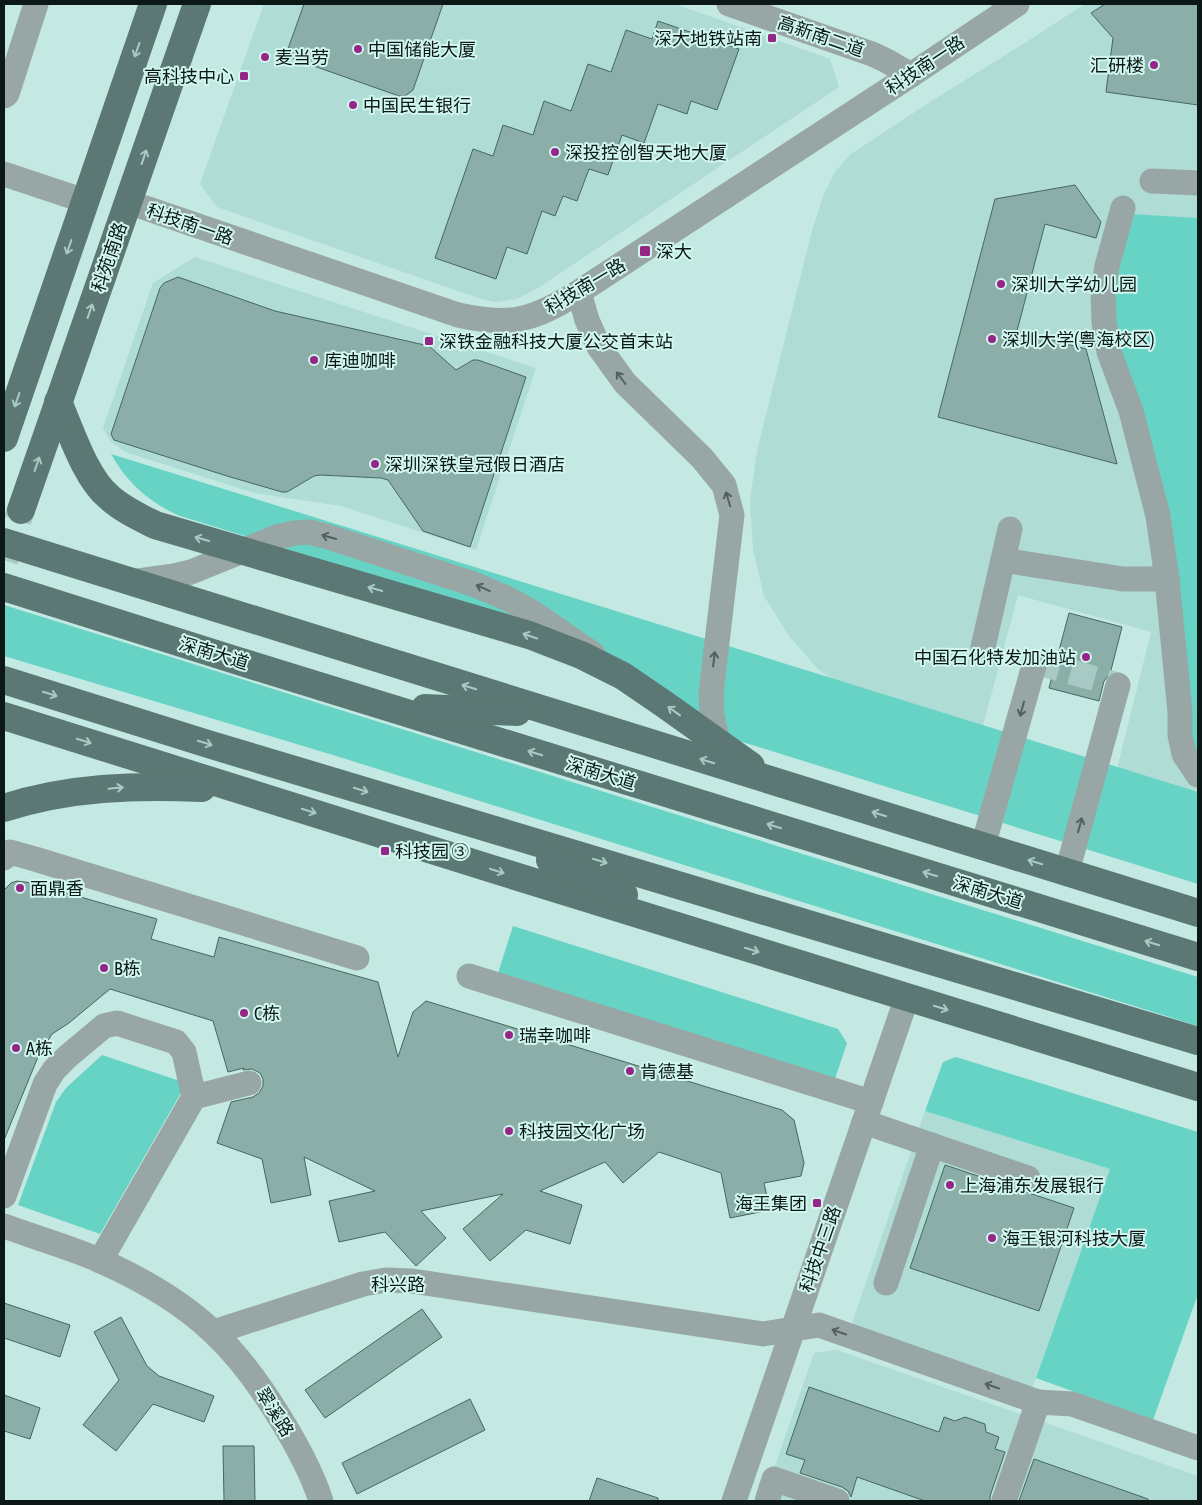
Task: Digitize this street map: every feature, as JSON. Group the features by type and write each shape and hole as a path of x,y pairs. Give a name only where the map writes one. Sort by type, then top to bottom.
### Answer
{"main road":[{"path":"4,438 153,4"},
{"name":"科苑南路","path":"21,510 197,4"},
{"path":"58,402 93,479 108,496 134,515 155,525 529,635 580,655 638,685 770,780"},
{"path":"4,542 1198,913"},
{"name":"深南大道","path":"4,587 1198,958"},
{"path":"4,680 208,744 1198,1041"},
{"path":"386,706 556,714"},
{"path":"4,716 1198,1088"},
{"path":"4,808 51,795 123,787 161,786 215,789 262,796"},
{"path":"464,821 717,939"},
{"path":"1105,884 1198,924"},
{"path":"992,1024 1198,1068"}],"street":[{"path":"4,96 8,94 36,4"},
{"name":"高新南二道","path":"729,4 755,8 887,60 911,75"},
{"name":"科技南一路","path":"128,202 458,315 482,321 510,321 534,316 556,306 579,292 1017,4"},
{"path":"4,174 85,200"},
{"path":"1152,181 1198,183"},
{"path":"1123,208 1106,266 1103,291 1104,322 1109,352 1131,411 1158,516 1167,579 1180,712 1180,735 1184,754 1198,776"},
{"path":"579,292 587,320 599,347 625,383 702,458 724,485 732,515 711,693 712,716 718,742"},
{"path":"983,647 1010,529"},
{"path":"131,582 191,572 277,537 309,532 476,585 508,599 557,628 638,685"},
{"path":"1003,560 1123,579 1167,579"},
{"path":"983,846 1035,662"},
{"path":"1067,872 1118,685"},
{"path":"4,858 10,852 35,859 357,958"},
{"path":"469,976 868,1112 932,1145 1028,1178"},
{"name":"科技中三路","path":"734,1501 907,997"},
{"path":"4,1196 45,1084 54,1070 67,1057 104,1026 117,1024 176,1042 184,1052 194,1097 100,1261"},
{"path":"194,1097 249,1083"},
{"path":"886,1283 932,1145"},
{"path":"4,1226 100,1261 158,1291 188,1311 214,1332"},
{"name":"科兴路","path":"214,1332 363,1284 386,1280 436,1284 763,1334 793,1328 819,1326 1038,1402 1072,1404 1198,1448"},
{"name":"翠溪路","path":"214,1332 262,1390 303,1457 321,1501"},
{"path":"1004,1501 1038,1402"},
{"path":"767,1501 774,1480 837,1501"}],"shaded area":[{"path":"264,4 675,4 830,59 839,87 538,288 517,299 496,302 481,299 217,207 200,184"},
{"name":"深圳大学(粤海校区)","path":"1085,4 1198,4 1198,809 1113,785 1151,632 1018,595 978,744 860,699 818,669 789,636 764,596 753,549 750,501 757,451 813,227 824,194 835,172 851,154"},
{"path":"195,257 536,368 476,550 341,506 254,493 125,452 111,442 103,428 153,283"},
{"path":"925,1111 1110,1169 1032,1388 851,1326"},
{"path":"837,1350 1198,1476 1198,1501 763,1501 814,1353"}],"green space":[{"path":"1131,214 1198,218 1198,757 1192,749 1112,315 1116,251"},
{"path":"111,454 1198,792 1198,884 717,734 499,615 169,511 140,491 124,474"},
{"path":"4,605 1198,977 1198,1026 333,755 4,656"},
{"path":"513,926 838,1029 847,1043 835,1079 498,973"},
{"path":"102,1055 180,1081 182,1091 100,1234 18,1205 56,1102 66,1088"},
{"path":"956,1057 1198,1132 1198,1294 1153,1420 1036,1378 1110,1169 925,1111 943,1062"}],"building":[{"name":"中国储能大厦","path":"304,4 443,4 413,90 405,96 399,96 290,56 289,46"},
{"name":"汇研楼","path":"1105,4 1198,4 1198,105 1106,92 1113,38 1091,13"},
{"name":"深投控创智天地大厦","path":"658,21 739,49 717,110 691,101 687,114 658,104 644,143 622,135 608,175 589,169 577,201 563,196 555,216 542,211 527,254 507,247 496,279 435,258 473,149 493,156 503,125 533,135 544,101 571,111 588,64 611,72 626,30 652,39"},
{"name":"深圳大学幼儿园","path":"1075,185 1101,222 1096,238 1045,224 1017,331 1086,349 1117,464 938,417 995,199"},
{"path":"178,277 275,311 429,346 456,370 473,360 478,360 526,377 470,547 423,531 388,480 320,475 314,476 287,492 282,492 114,440 111,434 160,288 164,283"},
{"name":"中国石化特发加油站","path":"1069,613 1122,627 1110,674 1104,681 1099,701 1049,688"},
{"name":"科技园文化广场","path":"17,881 32,883 157,919 151,939 214,957 219,937 378,982 398,1057 413,1012 426,1001 782,1110 794,1120 804,1163 801,1176 764,1183 770,1210 730,1218 721,1173 659,1152 623,1183 605,1162 540,1191 582,1205 570,1244 526,1230 490,1261 463,1229 503,1194 421,1211 446,1238 416,1266 385,1232 339,1242 329,1201 375,1191 304,1157 311,1195 271,1203 262,1159 217,1143 231,1102 253,1097 259,1093 263,1086 263,1079 260,1073 252,1069 243,1070 244,1068 228,1072 213,1021 110,989 69,1023 52,1034 38,1057 4,1140 4,890 11,883"},
{"name":"海王银河科技大厦","path":"945,1165 1074,1208 1039,1311 910,1268"},
{"path":"4,1303 70,1325 60,1357 4,1338"},
{"path":"422,1309 442,1337 325,1418 305,1390"},
{"path":"121,1317 147,1366 159,1376 214,1396 204,1422 153,1404 116,1451 83,1425 119,1380 94,1332"},
{"path":"809,1387 939,1432 944,1417 955,1421 965,1417 985,1424 986,1432 999,1437 995,1449 1005,1452 990,1501 925,1501 857,1477 851,1497 848,1491 842,1487 800,1473 805,1460 786,1454"},
{"path":"4,1395 40,1408 30,1439 4,1431"},
{"path":"470,1399 485,1430 357,1494 342,1463"},
{"path":"223,1446 254,1446 255,1501 224,1501"},
{"path":"1034,1459 1148,1499 1148,1501 1019,1501"},
{"path":"597,1478 658,1498 658,1501 589,1501"}],"tunnel":[{"path":"4,560 21,510"},
{"path":"1035,662 1118,685"}],"place":[{"name":"深大地铁站南","path":"772,38"},
{"name":"中国储能大厦","path":"358,49"},
{"name":"麦当劳","path":"265,57"},
{"name":"汇研楼","path":"1154,65"},
{"name":"高科技中心","path":"244,76"},
{"name":"中国民生银行","path":"353,105"},
{"name":"深投控创智天地大厦","path":"555,152"},
{"name":"深大","path":"645,251"},
{"name":"深圳大学幼儿园","path":"1001,284"},
{"name":"深圳大学(粤海校区)","path":"992,339"},
{"name":"深铁金融科技大厦公交首末站","path":"429,341"},
{"name":"库迪咖啡","path":"314,360"},
{"name":"深圳深铁皇冠假日酒店","path":"375,464"},
{"name":"中国石化特发加油站","path":"1086,657"},
{"name":"科技园 ③","path":"385,851"},
{"name":"面鼎香","path":"20,888"},
{"name":"B栋","path":"104,968"},
{"name":"C栋","path":"244,1013"},
{"name":"瑞幸咖啡","path":"509,1035"},
{"name":"A栋","path":"16,1048"},
{"name":"肯德基","path":"630,1071"},
{"name":"科技园文化广场","path":"509,1131"},
{"name":"上海浦东发展银行","path":"950,1185"},
{"name":"海王集团","path":"817,1203"},
{"name":"海王银河科技大厦","path":"992,1238"}]}
